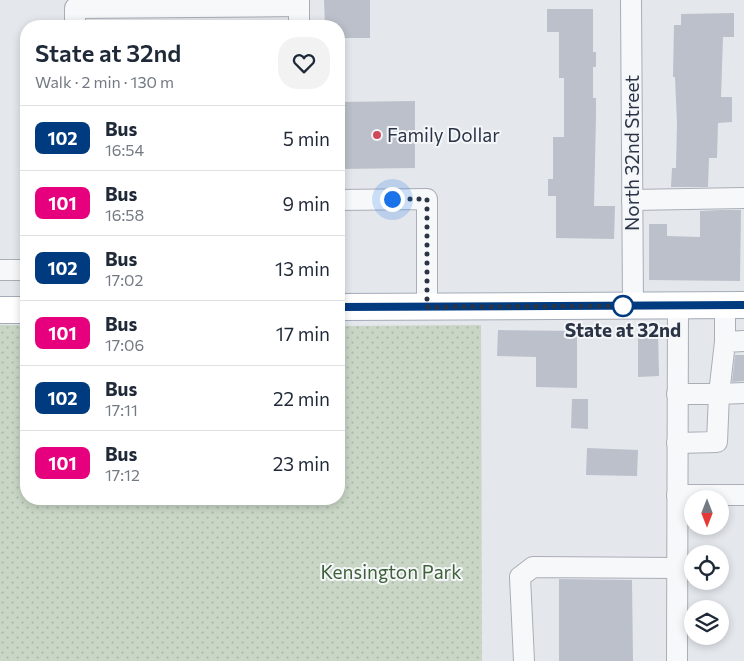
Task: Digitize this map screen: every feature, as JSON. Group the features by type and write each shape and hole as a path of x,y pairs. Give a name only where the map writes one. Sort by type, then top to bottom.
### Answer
{"main road":[{"path":"345,307 734,305"},
{"path":"0,310 20,310"}],"street":[{"name":"North 32nd Street","path":"631,0 633,306"},
{"path":"76,20 75,8 299,3 299,20"},
{"path":"632,200 744,198"},
{"path":"345,200 427,199 427,307"},
{"path":"0,270 20,270"},
{"path":"677,661 678,305"},
{"path":"677,443 717,442 719,394 734,342 734,305"},
{"path":"678,394 744,393"},
{"path":"677,495 744,495"},
{"path":"524,661 520,577 533,567 677,568"}],"green space":[{"name":"Kensington Park","path":"0,325 20,325 20,505 345,505 345,326 481,325 482,661 0,661"}],"building":[{"path":"324,0 370,0 370,38 345,38 345,20 325,20"},
{"path":"547,9 593,9 593,52 596,52 596,67 593,67 593,98 596,98 594,206 615,206 614,239 556,238 556,196 548,196 548,179 553,179 553,137 564,137 564,78 559,78 559,32 547,32"},
{"path":"734,13 734,37 723,37 721,97 732,97 732,122 718,123 717,158 709,158 708,187 671,187 672,168 676,168 677,123 675,77 673,77 674,25 681,25 681,14"},
{"name":"Family Dollar","path":"415,101 415,168 345,169 345,102"},
{"path":"741,210 740,281 649,280 649,224 667,224 667,236 700,237 700,211"},
{"path":"498,330 577,331 577,388 536,387 536,357 497,356"},
{"path":"658,330 659,376 638,377 638,331"},
{"path":"735,355 744,355 744,381 732,382"},
{"path":"572,399 588,399 588,429 571,428"},
{"path":"587,448 638,450 637,476 586,475"},
{"path":"559,579 632,580 633,661 559,661"}],"bus line":[{"name":"102","path":"345,307 744,305"}],"place":[{"name":"Family Dollar","path":"377,135"},
{"name":"State at 32nd","path":"623,306"}],"route":[{"path":"392,199 427,199 427,307 623,306"}]}
